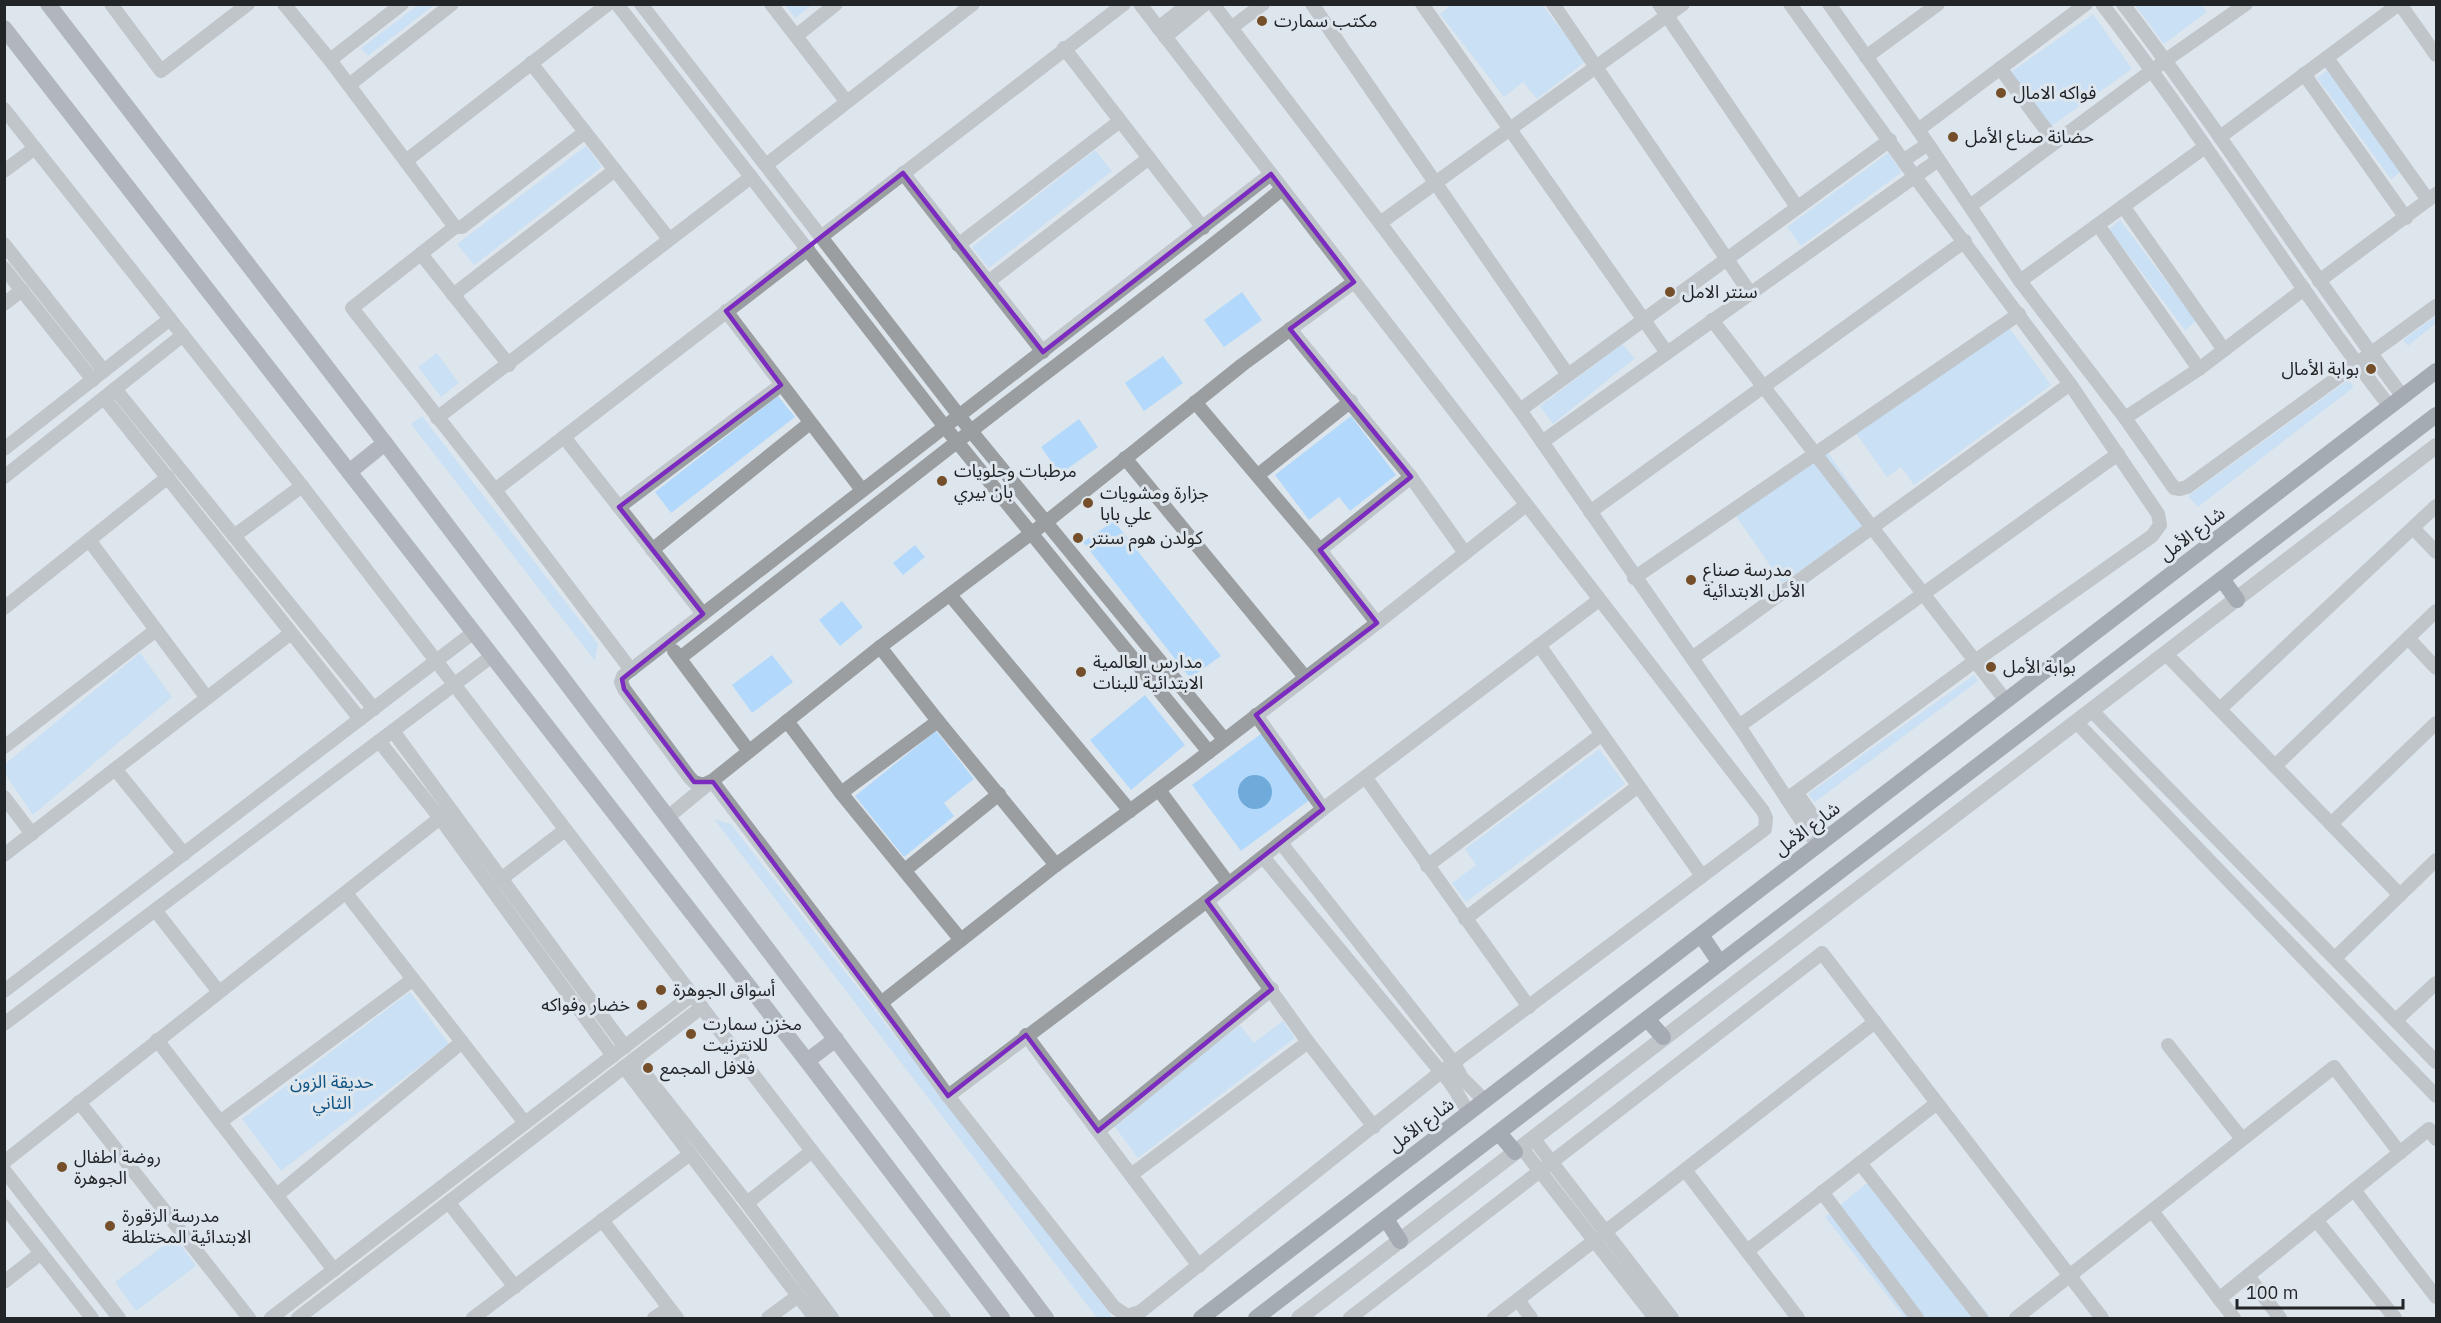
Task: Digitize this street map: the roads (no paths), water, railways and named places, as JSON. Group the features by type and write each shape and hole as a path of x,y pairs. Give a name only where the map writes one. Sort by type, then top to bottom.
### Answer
{"main road":[{"path":"48,4 385,443 1046,1318"},
{"path":"4,28 807,1061 1002,1318"},
{"name":"شارع الأمل","path":"1201,1318 1469,1113 1479,1094 1701,935 2436,371"},
{"path":"1256,1318 2436,415"},
{"path":"349,472 385,443"},
{"path":"2222,579 2237,600"},
{"path":"1701,935 1720,963"},
{"path":"1647,1019 1663,1037"},
{"path":"807,1061 836,1039"},
{"path":"1499,1133 1523,1146"},
{"path":"1386,1219 1400,1241"}],"street":[{"path":"111,4 161,71 248,4"},
{"path":"224,4 232,16"},
{"path":"284,4 330,60 455,226 462,227 585,132"},
{"path":"330,60 402,4"},
{"path":"349,85 452,4"},
{"path":"407,160 608,4"},
{"path":"617,4 945,427 1209,752"},
{"path":"641,4 959,416 1224,740"},
{"path":"771,4 846,101"},
{"path":"796,36 836,4"},
{"path":"766,165 973,4"},
{"path":"821,237 1124,4"},
{"path":"710,782 881,1003 948,1096 1119,1312 1127,1316 1140,1311 1199,1266 1441,1072 1765,829 1767,818 1140,4"},
{"path":"1161,32 1189,4"},
{"path":"1161,32 1205,4"},
{"path":"1213,4 1520,410 1634,578 1823,842"},
{"path":"1231,28 1263,4"},
{"path":"1312,4 1568,375"},
{"path":"1422,4 1667,353"},
{"path":"1552,4 1750,293"},
{"path":"1380,223 1595,67 1663,10 1683,4"},
{"path":"1790,4 1915,177 2070,384 2158,514 2160,525 2156,531 1792,796"},
{"path":"1829,4 1928,144 2020,281 2126,418 2171,486 2177,489 2184,489 2436,306"},
{"path":"1866,57 1938,4"},
{"path":"1918,130 2086,4"},
{"path":"2102,4 2153,70 2357,364 2396,402"},
{"path":"2123,4 2166,60 2371,353 2396,402"},
{"path":"1970,206 2166,60 2246,4"},
{"path":"2220,137 2400,4 2436,55"},
{"path":"1663,10 1797,207"},
{"path":"1065,48 1203,228"},
{"path":"2319,281 2432,197 2327,58"},
{"path":"531,63 669,239"},
{"path":"2000,68 2055,142"},
{"path":"2304,74 2406,218"},
{"path":"4,109 302,486 812,1151 944,1318"},
{"path":"958,245 1120,121"},
{"path":"1520,410 1890,140"},
{"path":"1904,160 1928,144"},
{"path":"2020,281 2205,147"},
{"path":"4,171 35,148"},
{"path":"988,282 1149,158"},
{"path":"1542,442 1938,159"},
{"path":"453,295 615,170"},
{"path":"903,173 1043,352"},
{"path":"710,782 703,785 694,782 624,689 622,679 1271,174"},
{"path":"437,418 751,177"},
{"path":"680,657 1149,296 1282,189"},
{"path":"2123,206 2224,350"},
{"path":"2098,225 2199,369"},
{"path":"455,226 352,308 495,490 631,670"},
{"path":"1590,512 1965,241"},
{"path":"4,244 98,376"},
{"path":"495,490 808,249"},
{"path":"422,254 509,365"},
{"path":"4,268 98,376"},
{"path":"668,817 748,750 880,647 1045,523 1195,402 1354,282"},
{"path":"2126,418 2199,369 2304,289"},
{"path":"4,304 22,290"},
{"path":"726,311 862,490"},
{"path":"1634,578 2019,314"},
{"path":"4,449 170,319"},
{"path":"1713,320 2006,701"},
{"path":"1290,329 1411,477 1465,553"},
{"path":"4,477 183,335"},
{"path":"1692,658 2070,384"},
{"path":"619,507 781,385"},
{"path":"110,393 168,477 360,719"},
{"path":"110,393 234,536 374,709"},
{"path":"1257,475 1351,401"},
{"path":"1195,402 1320,550 1377,623"},
{"path":"652,550 810,423"},
{"path":"564,437 703,614"},
{"path":"1299,1318 2436,446"},
{"path":"1739,726 2118,454"},
{"path":"1125,458 1305,677"},
{"path":"4,608 168,477"},
{"path":"1320,550 1411,477"},
{"path":"234,536 302,486"},
{"path":"881,1003 1056,866 1377,623 1526,505"},
{"path":"2220,709 2436,507"},
{"path":"2413,528 2436,552"},
{"path":"89,540 207,698"},
{"path":"950,595 1130,811"},
{"path":"948,1096 1026,1035 1207,901 1323,809 1599,600"},
{"path":"2275,766 2436,611"},
{"path":"4,747 156,630"},
{"path":"7,983 184,854 474,632"},
{"path":"4,855 291,633"},
{"path":"2408,638 2436,668"},
{"path":"667,642 748,750"},
{"path":"1539,645 1702,876"},
{"path":"880,647 1056,866"},
{"path":"2166,654 2400,895"},
{"path":"4,1024 492,656"},
{"path":"2092,711 2436,1061 2418,1077"},
{"path":"1256,715 1323,809"},
{"path":"787,721 961,940"},
{"path":"842,793 938,721"},
{"path":"2077,723 2436,1096"},
{"path":"2331,824 2436,723"},
{"path":"393,731 501,879 619,1051"},
{"path":"1427,866 1601,735"},
{"path":"379,741 619,1051 747,1203 832,1318"},
{"path":"116,769 184,854"},
{"path":"1366,778 1529,1007"},
{"path":"1465,919 1637,787"},
{"path":"1159,790 1228,883"},
{"path":"904,870 999,794"},
{"path":"4,797 32,834"},
{"path":"4,1162 440,819"},
{"path":"501,879 565,830"},
{"path":"1281,843 1455,1063 1462,1078 1479,1094"},
{"path":"1263,857 1441,1072 1454,1084 1459,1098 1469,1113"},
{"path":"2335,958 2436,860"},
{"path":"346,893 525,1124"},
{"path":"1207,901 1308,1042 1374,1127"},
{"path":"155,910 219,992"},
{"path":"1350,1318 1822,953 2102,1318"},
{"path":"220,1122 412,980"},
{"path":"2396,1020 2436,983"},
{"path":"1098,1131 1272,989"},
{"path":"271,1318 692,995"},
{"path":"298,1318 702,1008"},
{"path":"1494,1318 1875,1022"},
{"path":"1026,1035 1199,1266"},
{"path":"157,1040 334,1270"},
{"path":"277,1195 462,1042"},
{"path":"1131,1175 1308,1042"},
{"path":"2168,1045 2242,1140"},
{"path":"629,1063 690,1154 815,1318"},
{"path":"2016,1318 2334,1067 2400,1153"},
{"path":"79,1102 249,1318"},
{"path":"1747,1251 1937,1103"},
{"path":"2219,1299 2429,1129 2436,1139"},
{"path":"1523,1146 1546,1167 1600,1236 1672,1318"},
{"path":"747,1203 812,1151"},
{"path":"473,1318 690,1154"},
{"path":"1860,1162 1981,1318"},
{"path":"4,1170 119,1318"},
{"path":"1685,1170 1798,1318"},
{"path":"2354,1190 2436,1297"},
{"path":"1822,1192 1917,1318"},
{"path":"449,1203 514,1287"},
{"path":"4,1206 91,1318"},
{"path":"2152,1211 2234,1318"},
{"path":"602,1220 673,1313 654,1318"},
{"path":"2316,1220 2395,1318"},
{"path":"1600,1236 1655,1318"},
{"path":"4,1282 41,1253"},
{"path":"2248,1276 2280,1318"},
{"path":"768,1318 798,1296"},
{"path":"1518,1300 1532,1318"}],"place":[{"name":"مكتب سمارت","path":"1262,21"},
{"name":"فواكه الامال","path":"2001,93"},
{"name":"حضانة صناع الأمل","path":"1953,137"},
{"name":"سنتر الامل","path":"1670,292"},
{"name":"بوابة الأمال","path":"2371,369"},
{"name":"مرطبات وحلويات بان بيري","path":"942,481"},
{"name":"جزارة ومشويات علي بابا","path":"1088,503"},
{"name":"كولدن هوم سنتر","path":"1078,538"},
{"name":"مدرسة صناع الأمل الابتدائية","path":"1691,580"},
{"name":"بوابة الأمل","path":"1991,667"},
{"name":"مدارس العالمية الابتدائية للبنات","path":"1081,672"},
{"name":"أسواق الجوهرة","path":"661,990"},
{"name":"خضار وفواكه","path":"642,1005"},
{"name":"مخزن سمارت للانترنيت","path":"691,1034"},
{"name":"فلافل المجمع","path":"648,1068"},
{"name":"روضة اطفال الجوهرة","path":"62,1167"},
{"name":"مدرسة الزقورة الابتدائية المختلطة","path":"110,1226"}],"park label":[{"name":"حديقة الزون الثاني","path":"332,1092"}]}
